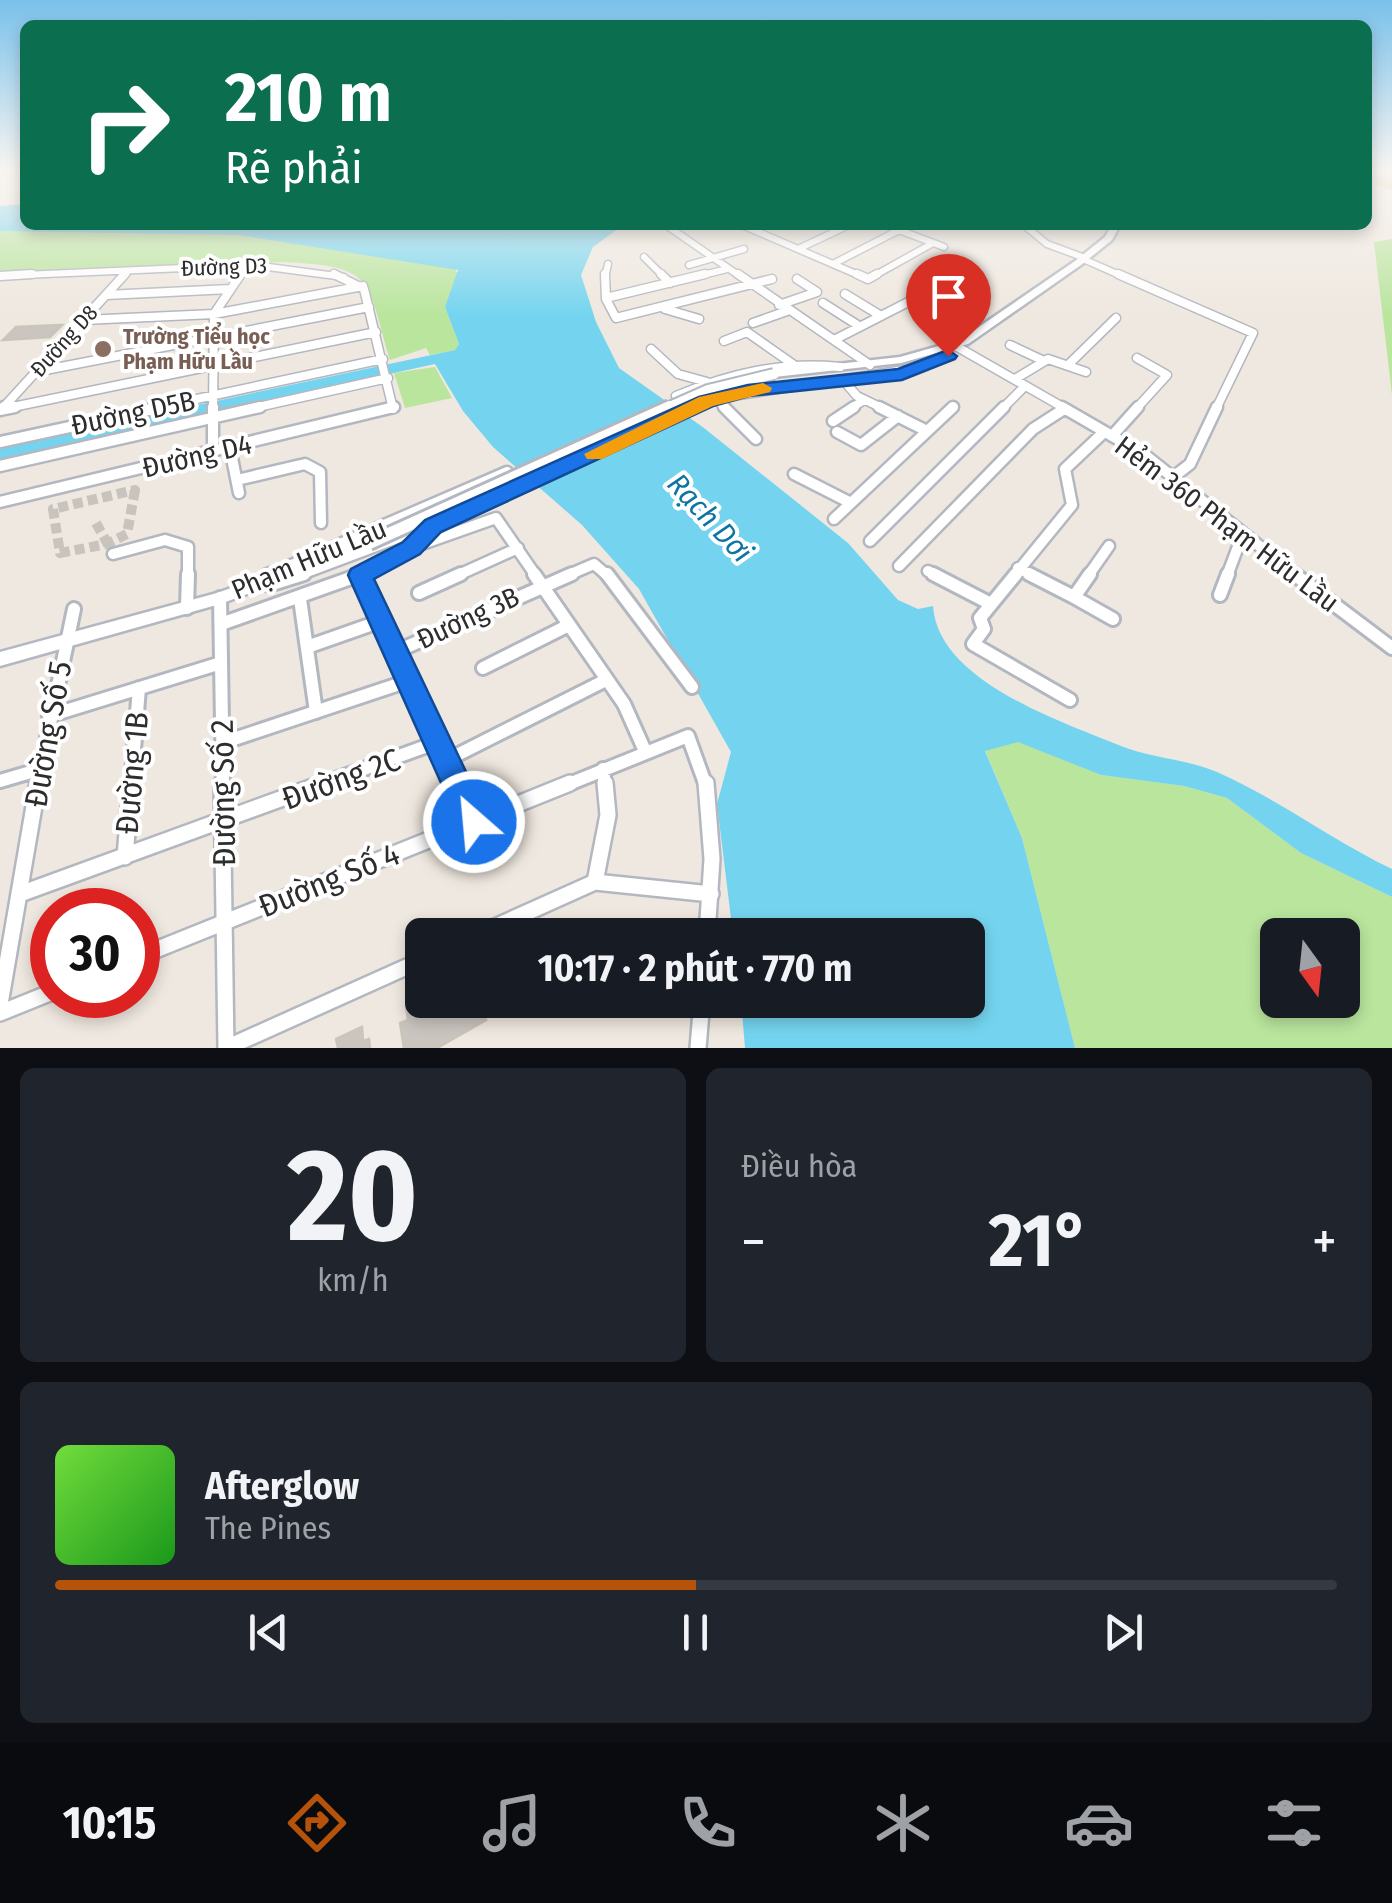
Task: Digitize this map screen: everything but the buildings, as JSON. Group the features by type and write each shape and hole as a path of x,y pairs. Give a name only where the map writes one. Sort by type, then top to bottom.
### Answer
{"main road":[{"path":"844,367 954,346 988,328 1110,238 1114,230"},
{"name":"Phạm Hữu Lầu","path":"0,659 220,598 370,544 708,390 774,374 844,367"}],"street":[{"path":"677,230 682,238 713,260 870,365"},
{"path":"754,230 868,279 933,243"},
{"path":"798,249 838,230"},
{"path":"833,264 899,230 944,247"},
{"path":"1030,230 1047,244 1253,333 1190,464 1172,478"},
{"path":"690,265 744,249"},
{"path":"644,257 670,282"},
{"path":"608,264 603,275 606,298 616,318 772,279"},
{"path":"213,452 214,314 247,266"},
{"name":"Đường D3","path":"0,276 247,266 322,268 352,277 363,286"},
{"path":"606,298 726,269"},
{"name":"Đường D8","path":"0,411 128,271"},
{"path":"753,324 817,292 797,279"},
{"path":"0,466 388,376 363,286 214,314 83,320"},
{"path":"106,295 230,289"},
{"path":"845,294 881,316"},
{"path":"834,340 920,296"},
{"path":"822,303 859,326"},
{"path":"35,372 369,307"},
{"path":"664,308 698,319"},
{"path":"1068,365 1116,318"},
{"path":"0,411 376,332"},
{"path":"724,341 747,332 795,366"},
{"path":"711,400 748,390 871,380 928,366 948,356 954,346"},
{"name":"Hẻm 360 Phạm Hữu Lầu","path":"954,346 1108,434 1172,478 1242,536 1392,648"},
{"path":"1010,346 1044,361 1086,372"},
{"path":"651,349 678,374 748,390"},
{"path":"1070,700 973,644 984,629 980,618 1072,505 1066,469 1167,375 1136,358"},
{"name":"Đường D5B","path":"0,442 384,360"},
{"path":"870,541 1044,361"},
{"path":"676,396 709,382 795,366 844,367"},
{"name":"Đường D4","path":"0,502 395,409 388,376"},
{"path":"844,380 864,400 928,431"},
{"path":"711,400 756,439"},
{"name":"Phạm Hữu Lầu","path":"220,598 320,569 486,505 711,400"},
{"path":"864,400 835,427 862,445 898,416"},
{"path":"834,519 953,407"},
{"path":"899,566 1033,429 1064,409"},
{"path":"230,448 239,493"},
{"path":"237,480 305,464 315,466 320,472 321,524"},
{"name":"Phạm Hữu Lầu","path":"220,598 507,472"},
{"path":"794,474 852,503"},
{"path":"469,489 486,505"},
{"path":"221,624 300,599 360,575 411,548 496,518 624,704 645,751"},
{"path":"411,548 433,526"},
{"path":"1220,595 1242,536"},
{"path":"113,554 165,540 188,547 187,608"},
{"path":"1074,597 1110,546"},
{"path":"419,593 518,548"},
{"name":"Đường 3B","path":"394,652 594,564 692,687"},
{"path":"1018,568 1113,619"},
{"path":"928,571 991,604"},
{"path":"360,575 443,762 474,822"},
{"name":"Đường Số 2","path":"220,598 226,1048"},
{"path":"300,599 316,712"},
{"name":"Đường Số 5","path":"0,1004 49,716 74,610"},
{"path":"307,648 380,621"},
{"path":"483,668 569,625"},
{"path":"49,716 221,663"},
{"path":"443,762 606,680"},
{"path":"222,742 408,681"},
{"name":"Đường 1B","path":"125,857 140,688"},
{"name":"Đường Số 4","path":"160,948 688,736 705,775 711,894"},
{"name":"Đường 2C","path":"20,894 436,744"},
{"name":"Đường Số 5","path":"0,782 41,769"},
{"path":"595,882 608,815 603,770"},
{"path":"515,918 595,882 711,894 709,918"},
{"path":"226,1048 405,968"},
{"path":"0,1013 30,1001"},
{"path":"698,1048 700,1018"}],"green space":[{"path":"0,231 239,235 453,266 459,276 445,307 459,344 455,350 430,355 426,348 390,360 370,294 351,273 335,267 282,262 0,274"},
{"path":"1392,239 1392,395 1374,242"},
{"path":"435,367 452,398 405,408 394,373"},
{"path":"1018,741 1101,775 1184,786 1227,798 1301,853 1392,897 1392,1048 1075,1048 1022,838 985,750"}],"water":[{"name":"Rạch Dơi","path":"0,219 20,219 20,230 616,230 593,247 581,275 596,322 619,368 704,428 848,543 898,600 918,609 933,606 940,633 956,656 979,677 1006,695 1067,724 1132,750 1217,772 1262,794 1392,869 1392,897 1301,853 1227,798 1184,786 1101,775 1018,742 985,751 1022,838 1075,1048 745,1048 742,1018 985,1018 985,918 731,918 717,804 731,752 639,589 582,525 493,447 463,411 435,364 0,459 0,447 455,350 459,344 445,307 458,270 239,235 0,231"}],"tunnel":[{"path":"135,490 127,534 108,544 60,553 53,509 135,490"},
{"path":"96,523 108,544"},
{"path":"108,544 110,548"}],"slow traffic":[{"path":"595,454 706,402 763,388"}],"place":[{"name":"Trường Tiểu học Phạm Hữu Lầu","path":"103,349"}],"route":[{"path":"474,822 443,762 360,575 411,548 433,526 489,504 706,402 748,390 871,380 928,366 948,356"}]}
